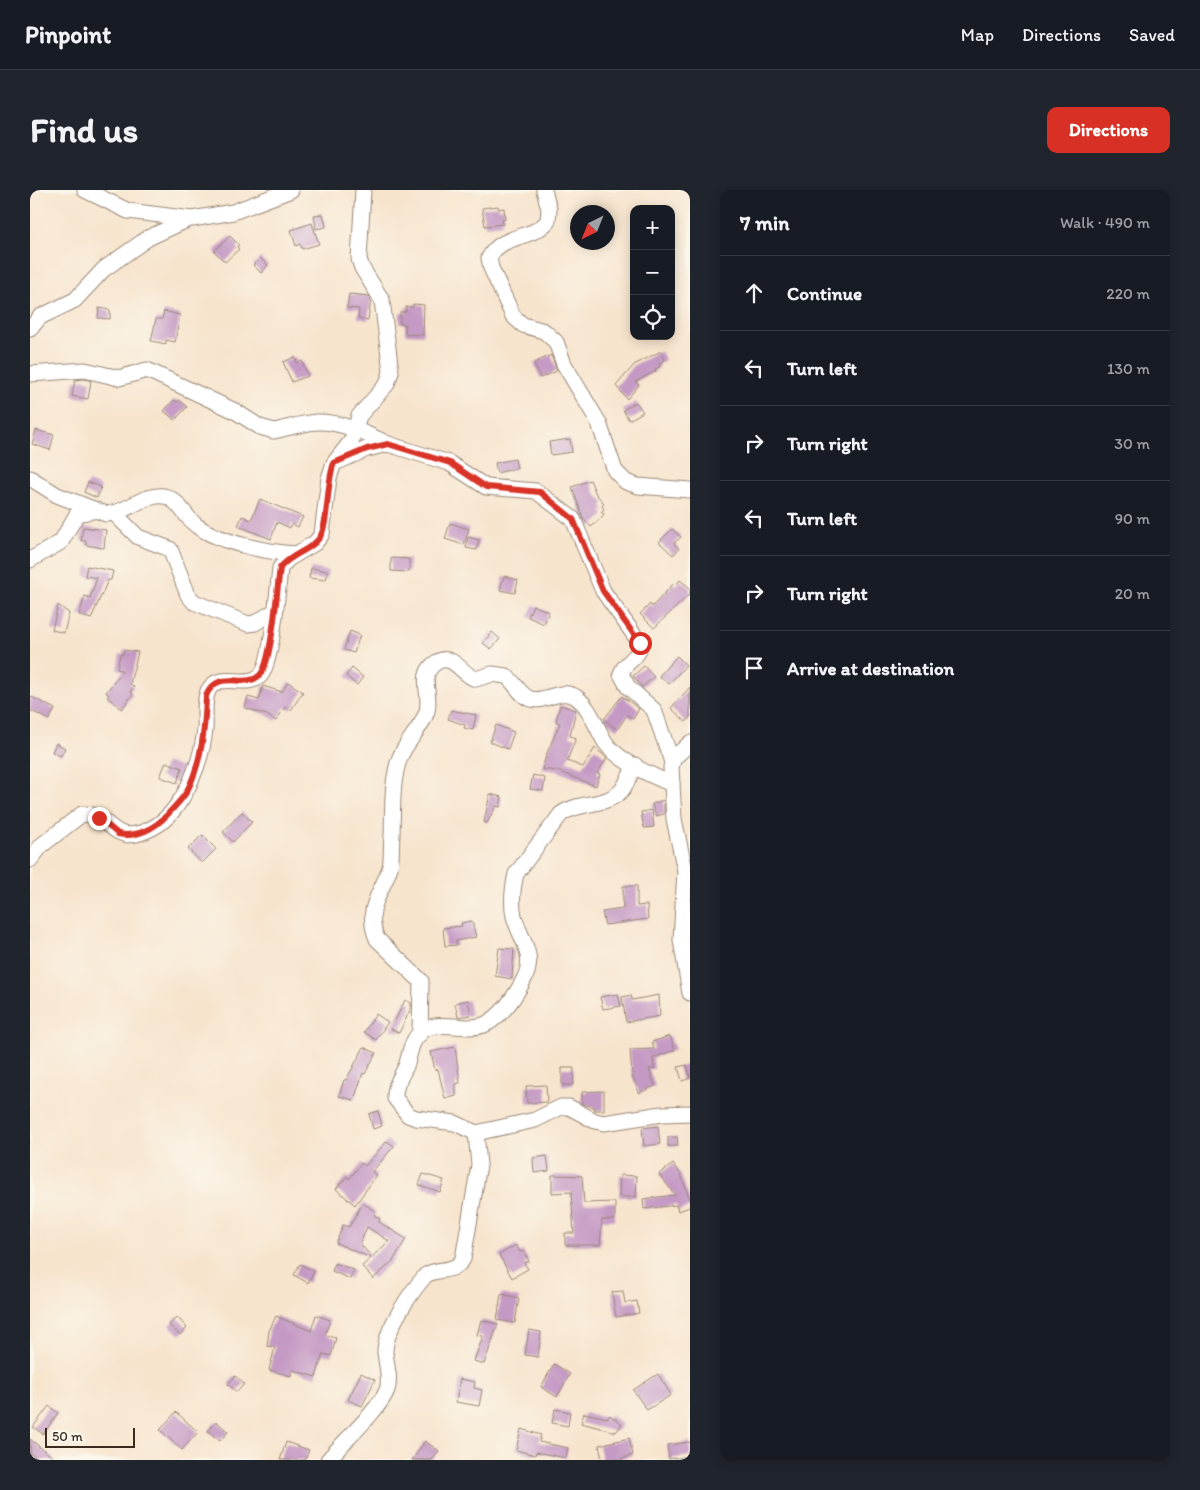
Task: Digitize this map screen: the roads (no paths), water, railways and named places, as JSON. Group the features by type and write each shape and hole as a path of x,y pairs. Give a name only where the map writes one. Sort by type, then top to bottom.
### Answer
{"street":[{"path":"86,190 128,211 189,219 207,218 233,212 291,190"},
{"path":"30,860 42,845 82,814 93,815 118,834 125,835 151,828 160,822 182,798 190,784 205,730 206,696 209,690 216,682 250,680 259,676 267,658 280,568 296,554 314,543 322,534 329,478 334,463 349,446 359,416 387,384 391,372 382,300 362,268 359,259 361,190"},
{"path":"544,190 549,209 548,221 538,230 498,246 489,258 491,268 513,316 524,325 544,331 556,342 564,364 598,423 615,471 626,482 638,486 690,490"},
{"path":"30,329 40,317 74,300 104,269 148,238 189,219"},
{"path":"30,374 85,370 119,378 147,370 235,411 268,430 274,431 315,422 328,423 354,430 388,444 450,463 486,487 536,490 573,519 603,591 640,643 637,655 622,669 621,674 628,687 654,710 672,762 674,819 688,871 681,940 690,993"},
{"path":"334,463 367,449 388,444"},
{"path":"30,478 57,495 93,511 106,514 162,496 174,502 192,522 208,532 269,551 296,554"},
{"path":"30,560 61,542 76,514 93,511"},
{"path":"114,513 138,537 168,547 188,595 194,602 248,624 255,623 275,610"},
{"path":"420,1034 421,981 377,939 374,930 373,910 376,895 391,860 393,808 398,766 401,755 428,708 425,683 434,664 441,660 450,660 466,675 476,679 492,674 506,676 524,695 533,699 563,693 570,694 584,706 606,743 635,765 672,784"},
{"path":"672,762 690,743"},
{"path":"635,765 622,790 614,796 606,800 570,808 561,814 516,874 513,914 529,950 529,964 524,978 500,1014 482,1026 440,1025 420,1034 414,1040 396,1086 395,1098 408,1115 416,1118 448,1121 476,1133 536,1120 561,1107 569,1107 595,1120 604,1122 662,1114 690,1113"},
{"path":"328,1460 380,1403 387,1391 389,1382 385,1350 390,1331 407,1300 426,1275 450,1269 457,1266 463,1260 479,1165 476,1133"}]}
